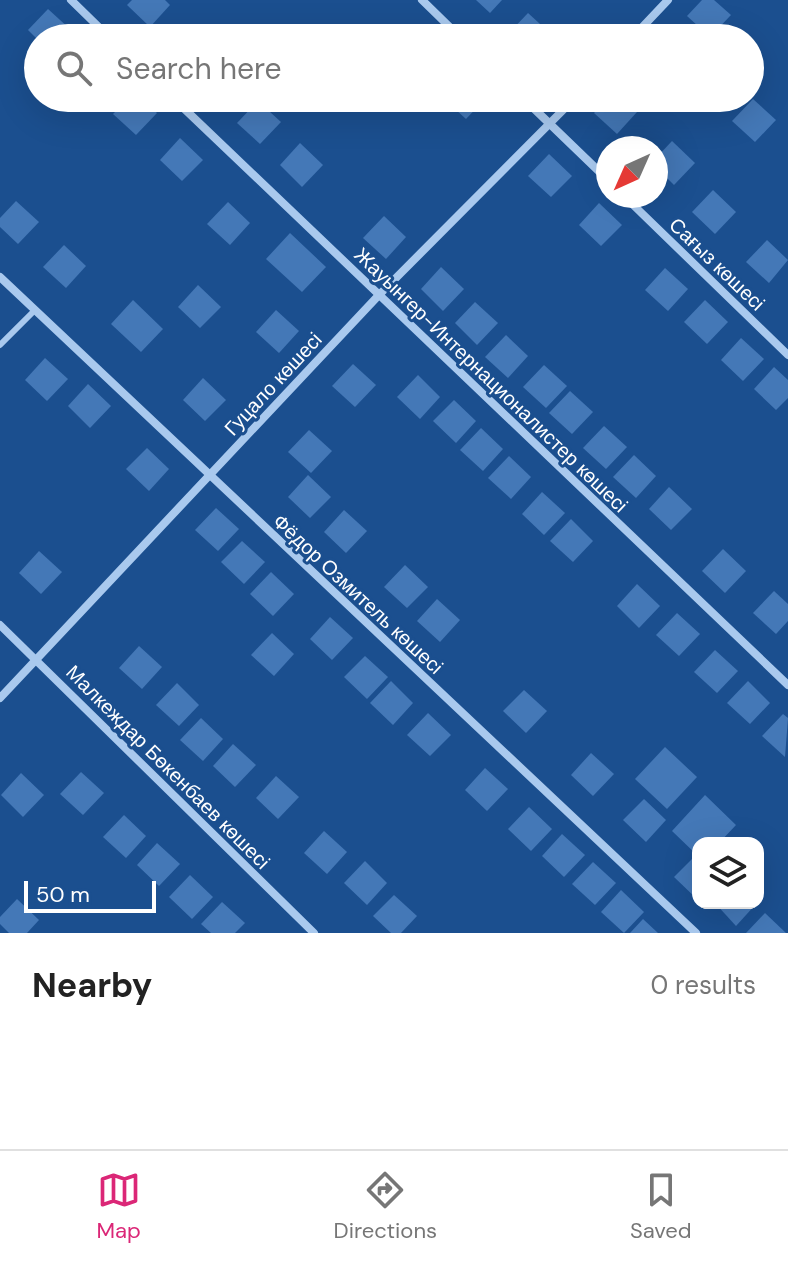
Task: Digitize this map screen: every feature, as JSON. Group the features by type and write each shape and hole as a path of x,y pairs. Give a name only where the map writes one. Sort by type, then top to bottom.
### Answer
{"street":[{"path":"71,0 96,24"},
{"path":"422,0 447,24"},
{"path":"645,24 668,0"},
{"name":"Жауынгер-Интернационалистер көшесі","path":"187,112 788,685"},
{"path":"538,112 596,168"},
{"name":"Гуцало көшесі","path":"0,698 378,296 562,112"},
{"name":"Сағыз көшесі","path":"636,208 788,355"},
{"name":"Фёдор Озмитель көшесі","path":"0,277 696,933"},
{"name":"Малкеждар Бөкенбаев көшесі","path":"0,625 314,933"}],"lane":[{"path":"0,345 35,310"}],"building":[{"path":"132,0 165,0 170,5 153,24 147,24 127,5"},
{"path":"476,0 502,0 490,13"},
{"path":"702,0 714,0 731,15 722,24 696,24 687,16"},
{"path":"48,9 64,24 34,24"},
{"path":"528,13 540,24 518,24"},
{"path":"764,109 776,120 755,142 732,121 741,112 764,112"},
{"path":"115,112 157,113 136,135 113,114"},
{"path":"248,112 270,112 281,122 260,144 237,123"},
{"path":"458,112 473,112 466,119"},
{"path":"595,112 637,112 617,134"},
{"path":"180,138 203,160 182,181 160,160"},
{"path":"672,141 695,163 674,185 668,179 668,145"},
{"path":"300,143 323,165 302,187 280,165"},
{"path":"549,154 572,176 551,197 528,176"},
{"path":"713,190 736,212 715,234 692,212"},
{"path":"16,201 39,222 18,244 0,227 0,218"},
{"path":"228,202 250,223 230,245 207,224"},
{"path":"596,206 604,208 622,225 601,246 579,225"},
{"path":"384,216 406,237 386,259 363,238"},
{"path":"290,233 326,267 302,292 266,259"},
{"path":"767,240 788,260 769,283 746,262"},
{"path":"64,245 86,266 66,288 43,267"},
{"path":"441,267 464,289 443,311 421,289"},
{"path":"665,268 688,289 668,311 645,290"},
{"path":"198,285 221,307 200,328 178,307"},
{"path":"133,300 163,329 141,352 111,324"},
{"path":"705,300 728,322 707,344 684,322"},
{"path":"475,302 498,323 477,345 455,323"},
{"path":"276,310 299,331 279,353 256,332"},
{"path":"506,335 528,356 508,378 485,357"},
{"path":"741,338 764,359 743,381 721,360"},
{"path":"45,358 68,379 47,401 25,380"},
{"path":"353,364 376,385 355,407 332,386"},
{"path":"544,365 567,386 546,408 523,387"},
{"path":"774,367 788,380 788,398 776,410 754,389"},
{"path":"418,375 440,397 420,419 397,397"},
{"path":"203,378 226,400 205,421 183,400"},
{"path":"88,384 111,406 90,428 68,406"},
{"path":"570,391 593,412 572,434 549,413"},
{"path":"454,400 476,421 456,443 433,421"},
{"path":"604,426 627,447 606,469 583,448"},
{"path":"481,428 503,449 483,471 460,450"},
{"path":"309,430 332,451 311,473 288,452"},
{"path":"147,448 169,469 149,491 126,469"},
{"path":"634,455 656,476 636,498 613,477"},
{"path":"509,456 531,477 511,499 488,478"},
{"path":"308,475 331,497 310,518 288,497"},
{"path":"669,487 692,509 671,530 649,509"},
{"path":"542,492 565,513 544,535 522,514"},
{"path":"216,508 239,529 218,551 195,530"},
{"path":"344,510 367,531 346,553 324,532"},
{"path":"571,519 593,541 573,562 550,541"},
{"path":"242,541 265,562 244,584 221,562"},
{"path":"723,549 746,571 725,593 702,571"},
{"path":"39,551 62,572 41,594 19,573"},
{"path":"405,565 428,587 407,608 384,587"},
{"path":"271,572 294,594 273,616 250,594"},
{"path":"637,584 660,606 639,628 617,606"},
{"path":"774,591 788,604 788,621 776,634 753,613"},
{"path":"437,599 460,620 440,642 417,621"},
{"path":"677,613 700,634 679,656 656,635"},
{"path":"330,617 353,638 332,660 310,639"},
{"path":"272,633 294,654 274,676 251,655"},
{"path":"139,646 162,667 142,689 119,668"},
{"path":"715,650 738,671 717,693 694,672"},
{"path":"365,656 388,677 367,699 344,677"},
{"path":"391,681 413,703 393,725 370,703"},
{"path":"748,681 770,703 750,724 727,703"},
{"path":"177,683 199,705 179,726 156,705"},
{"path":"524,690 547,711 526,733 503,711"},
{"path":"428,713 451,735 430,756 407,735"},
{"path":"783,714 788,718 785,757 762,736"},
{"path":"201,718 223,739 203,761 180,740"},
{"path":"233,744 256,765 235,787 213,766"},
{"path":"665,747 697,777 667,809 635,779"},
{"path":"591,753 614,774 593,796 571,775"},
{"path":"485,768 508,789 487,811 465,790"},
{"path":"81,772 104,793 83,815 60,794"},
{"path":"21,773 44,795 23,817 1,795"},
{"path":"276,776 299,797 278,819 256,798"},
{"path":"705,795 736,825 725,837 692,837 692,850 672,831"},
{"path":"644,799 666,820 646,842 623,820"},
{"path":"529,807 552,829 531,851 508,829"},
{"path":"124,815 146,836 126,858 103,837"},
{"path":"324,831 347,852 327,874 304,853"},
{"path":"562,834 585,855 564,877 542,856"},
{"path":"157,843 180,864 159,886 137,865"},
{"path":"692,859 692,894 674,877"},
{"path":"365,861 387,883 367,905 344,883"},
{"path":"593,862 616,883 595,905 572,884"},
{"path":"190,875 213,897 192,919 169,897"},
{"path":"621,890 644,912 624,933 601,912"},
{"path":"394,895 417,916 401,933 391,933 373,916"},
{"path":"17,899 39,920 27,933 9,933 0,924 0,917"},
{"path":"222,902 245,923 235,933 211,933 201,924"},
{"path":"720,909 751,909 736,926"},
{"path":"765,913 786,933 746,933"},
{"path":"643,919 658,933 630,933"}]}
